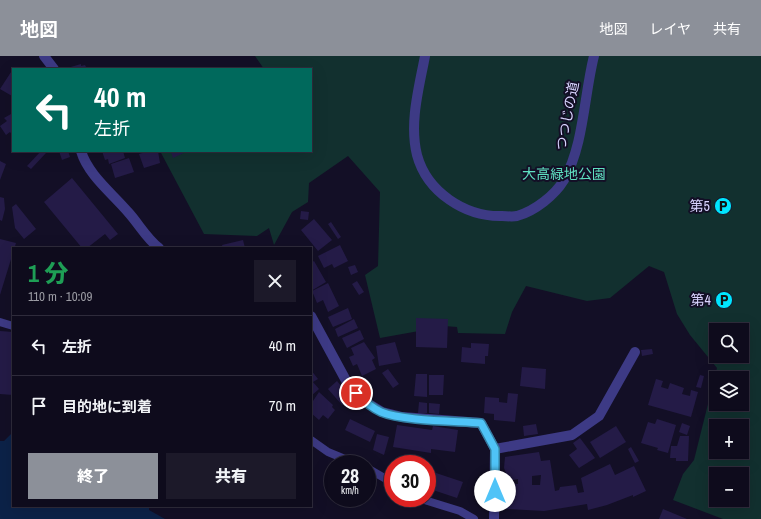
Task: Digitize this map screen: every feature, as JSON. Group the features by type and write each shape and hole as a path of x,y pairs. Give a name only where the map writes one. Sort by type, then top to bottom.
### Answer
{"street":[{"path":"44,56 53,68"},
{"name":"つつじの道","path":"425,56 415,114 413,138 418,157 428,178 441,194 456,204 479,215 498,216 517,216 534,208 552,196 564,181 573,163 594,56"},
{"path":"81,152 94,174 129,213 151,242 158,247"},
{"path":"312,318 349,386 364,401 382,412 402,417 481,423 495,449 494,519"},
{"path":"495,449 572,435 599,416 635,352"}],"lane":[{"path":"0,322 12,326"},
{"path":"312,441 328,452 335,455"},
{"path":"436,504 460,511 474,519"}],"green space":[{"name":"大高緑地公園","path":"255,56 761,56 761,519 723,519 673,500 683,474 694,460 709,400 709,411 749,411 749,371 716,371 717,368 713,363 749,363 749,323 709,323 709,358 690,335 677,314 664,272 649,266 610,298 587,301 526,286 512,312 505,334 458,333 457,327 419,324 419,331 380,338 365,275 378,266 380,192 348,156 309,183 308,202 292,212 274,245 269,228 257,236 204,234 161,152 312,152 312,68 263,68"}],"water":[{"path":"12,433 12,507 149,507 149,510 165,519 0,519 0,441 4,441"}],"building":[{"path":"81,64 81,66 85,65 86,67 92,68 67,68"},
{"path":"12,71 12,96 0,89"},
{"path":"11,114 12,116 12,135 10,132 6,135 0,126 7,121 4,118"},
{"path":"40,152 46,153 31,169 27,166"},
{"path":"59,152 68,152 70,157 62,160"},
{"path":"102,152 123,152 125,158 109,164 108,159 105,160"},
{"path":"146,152 158,152 160,163 144,168 139,154"},
{"path":"171,152 186,152 173,158"},
{"path":"129,158 134,172 115,178 111,164"},
{"path":"0,161 6,164 0,180"},
{"path":"72,178 118,234 110,240 105,234 88,247 81,247 44,202"},
{"path":"0,197 4,198 5,209 2,221 0,220"},
{"path":"16,204 36,229 24,239 15,228 12,207"},
{"path":"301,211 309,212 308,220 300,219"},
{"path":"314,219 332,240 318,251 301,230"},
{"path":"331,222 341,237 338,239 328,224"},
{"path":"0,239 16,243 15,247 12,247 12,256 0,295"},
{"path":"243,240 245,247 223,247 222,245"},
{"path":"340,245 348,261 334,268 332,264 324,268 318,256"},
{"path":"314,261 326,282 312,290 312,262"},
{"path":"355,265 358,272 351,275 348,267"},
{"path":"357,281 364,292 359,295 352,284"},
{"path":"328,283 339,306 328,312 323,300 317,303 312,291"},
{"path":"348,308 352,319 333,327 328,317"},
{"path":"416,318 448,319 447,348 416,347"},
{"path":"354,319 358,328 338,337 335,329"},
{"path":"360,330 364,339 347,348 342,338"},
{"path":"0,331 12,332 12,395 0,394"},
{"path":"364,342 375,358 372,360 376,369 362,376 357,364 353,366 349,357 354,355 351,348"},
{"path":"395,342 401,362 379,366 376,346"},
{"path":"471,343 489,344 488,356 485,356 485,364 461,362 462,347 471,348"},
{"path":"652,349 653,354 642,356 641,350"},
{"path":"522,367 546,369 545,389 520,386"},
{"path":"388,369 399,384 393,388 382,373"},
{"path":"312,371 318,379 313,382 319,389 312,395"},
{"path":"416,374 427,374 427,397 414,396"},
{"path":"429,375 444,375 443,395 429,395"},
{"path":"700,375 704,376 701,388 696,387"},
{"path":"656,379 663,381 661,387 668,389 670,383 684,388 682,394 690,396 691,390 698,392 691,417 648,405"},
{"path":"337,381 353,400 346,406 344,404 342,405 328,389"},
{"path":"319,392 333,405 332,407 335,410 328,419 323,415 319,420 312,414 312,402"},
{"path":"508,393 518,394 515,422 494,420 494,414 484,413 485,397 499,398 499,402 507,403"},
{"path":"419,402 427,403 427,413 418,413"},
{"path":"429,403 440,404 439,414 429,413"},
{"path":"350,419 375,431 370,442 345,430"},
{"path":"657,419 676,425 668,453 657,450 658,448 641,443 648,422 655,424"},
{"path":"682,423 690,426 687,435 679,432"},
{"path":"536,424 538,434 524,436 523,426"},
{"path":"397,425 432,430 433,426 458,430 455,452 431,449 431,453 393,447"},
{"path":"616,426 626,442 600,458 590,442"},
{"path":"377,434 389,437 384,455 373,450"},
{"path":"680,436 689,436 688,461 676,461 676,458 670,458 671,446 677,446"},
{"path":"580,438 595,458 579,468 569,455 577,449 573,443"},
{"path":"631,447 639,461 635,463 628,449"},
{"path":"539,452 541,461 550,460 555,491 559,490 560,487 576,485 578,493 584,492 581,478 610,464 615,475 634,466 646,491 633,497 633,495 607,505 588,510 587,504 544,511 507,509 510,484 518,484 518,479 509,481 504,468 505,457","holes":["541,475 540,485 532,485 532,476"]},
{"path":"436,473 463,482 457,498 436,491"},
{"path":"663,509 687,519 659,519"}],"place":[{"name":"第5","path":"723,206"},
{"name":"第4","path":"724,300"}],"route":[{"path":"356,393 364,401 382,412 402,417 481,423 495,449 495,491"}]}
